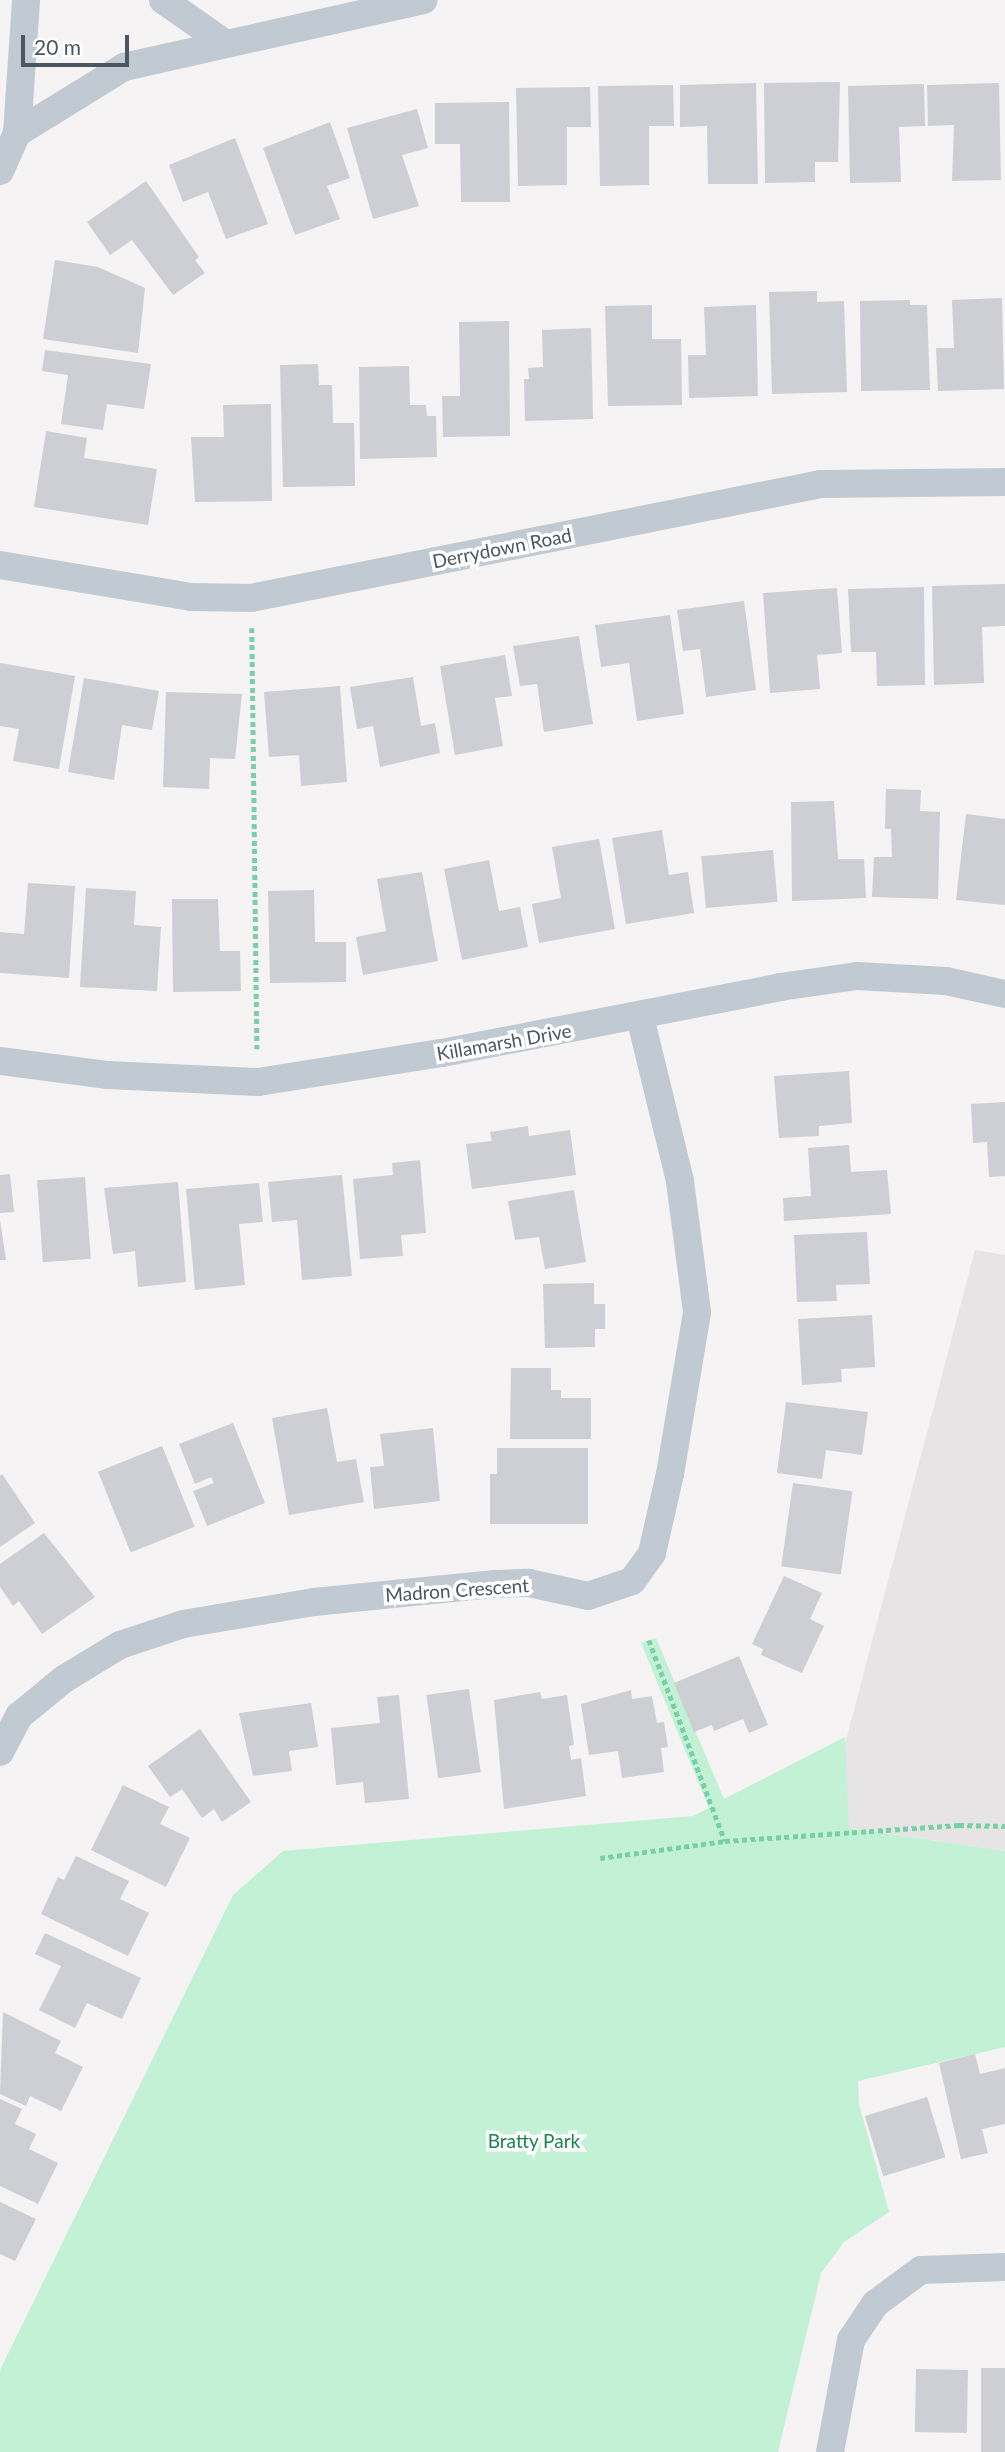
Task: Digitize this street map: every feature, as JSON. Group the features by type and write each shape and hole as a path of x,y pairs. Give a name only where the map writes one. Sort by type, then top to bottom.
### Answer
{"street":[{"path":"0,171 17,133 26,0"},
{"path":"163,0 223,42"},
{"path":"17,133 124,67 223,42 424,0"},
{"name":"Derrydown Road","path":"0,565 168,594 251,598 821,484 1005,482"},
{"name":"Killamarsh Drive","path":"0,1061 108,1075 258,1082 640,1017 780,987 857,976 946,981 1005,994"},
{"name":"Madron Crescent","path":"0,1752 10,1709 100,1655 183,1624 314,1602 495,1584 529,1583 588,1596 632,1581 652,1553 670,1474 697,1312 680,1181 640,1017"},
{"path":"830,2452 851,2340 874,2304 921,2270 1005,2267"}],"path":[{"path":"251,598 258,1082"},
{"path":"649,1640 725,1841"},
{"path":"600,1858 725,1841 959,1825 1005,1826"}],"shaded area":[{"path":"975,1250 1005,1255 1005,1851 824,1824"}],"green space":[{"name":"Bratty Park","path":"656,1638 724,1799 845,1737 849,1828 1005,1851 1005,2047 858,2081 859,2104 889,2212 844,2242 821,2273 778,2452 0,2452 0,2370 233,1895 283,1851 693,1816 709,1808 641,1643"}],"building":[{"path":"840,82 838,162 815,162 815,182 765,183 764,83"},
{"path":"756,83 758,184 708,184 707,126 680,127 680,85"},
{"path":"999,83 1001,180 952,181 954,125 928,126 927,85"},
{"path":"924,84 925,126 899,127 901,182 850,183 848,86"},
{"path":"673,85 674,126 649,126 649,185 600,186 598,86"},
{"path":"590,87 591,127 567,127 567,185 518,186 516,88"},
{"path":"509,102 510,202 461,202 460,144 435,144 435,103"},
{"path":"417,109 428,148 402,155 419,206 373,219 347,128"},
{"path":"330,122 350,178 327,186 340,219 295,235 263,148"},
{"path":"235,138 268,224 226,239 208,192 183,202 169,165"},
{"path":"146,181 199,257 195,260 205,273 173,295 132,240 110,255 87,222"},
{"path":"55,260 98,267 145,288 138,353 43,339"},
{"path":"817,291 817,302 844,301 847,392 772,394 769,292"},
{"path":"1002,298 1004,389 938,391 936,348 954,348 952,300"},
{"path":"910,300 910,305 927,305 930,390 861,391 860,301"},
{"path":"652,305 652,339 681,339 682,405 608,406 605,306"},
{"path":"756,305 758,396 689,398 688,355 706,355 704,307"},
{"path":"509,321 510,436 443,437 442,396 460,396 459,322"},
{"path":"591,328 593,419 525,421 524,379 529,379 528,368 543,367 542,330"},
{"path":"45,350 151,364 144,409 107,404 103,430 61,424 68,375 42,371"},
{"path":"318,364 319,385 332,385 333,423 354,423 355,486 283,487 280,365"},
{"path":"409,366 410,405 426,405 427,416 436,416 437,457 360,459 359,367"},
{"path":"271,404 272,501 195,502 191,437 224,437 223,405"},
{"path":"46,431 87,438 84,458 157,469 148,525 34,507"},
{"path":"1005,584 1005,626 982,627 984,683 934,685 932,586"},
{"path":"924,587 925,685 877,686 876,652 851,652 848,589"},
{"path":"837,588 842,653 817,655 820,689 770,693 763,593"},
{"path":"744,601 756,690 706,697 700,649 683,651 677,610"},
{"path":"670,615 684,714 637,721 629,663 601,667 595,625"},
{"path":"579,636 593,724 544,732 537,684 520,686 513,646"},
{"path":"505,655 512,696 495,698 503,746 455,755 440,666"},
{"path":"0,663 75,676 59,769 13,761 19,729 0,726"},
{"path":"413,677 421,726 435,723 440,753 380,767 373,726 357,729 350,687"},
{"path":"84,678 159,691 152,730 122,725 114,780 68,772"},
{"path":"340,686 347,782 301,786 299,755 269,757 264,692"},
{"path":"166,692 242,694 235,759 210,758 209,789 163,787"},
{"path":"886,789 921,790 920,811 940,812 938,899 872,897 874,857 892,857 891,829 885,829"},
{"path":"834,801 838,859 864,859 866,898 792,901 791,802"},
{"path":"966,814 1005,819 1005,905 956,900"},
{"path":"662,830 669,875 688,872 694,913 626,924 612,838"},
{"path":"599,839 615,929 539,943 532,904 561,898 552,847"},
{"path":"773,850 778,902 706,908 701,856"},
{"path":"489,860 499,911 520,907 528,947 462,960 444,869"},
{"path":"422,872 438,961 363,975 356,937 386,931 377,879"},
{"path":"28,883 75,886 69,978 0,973 0,932 24,934"},
{"path":"86,888 136,891 134,925 161,927 157,991 80,987"},
{"path":"314,890 315,942 346,942 346,982 270,983 268,891"},
{"path":"172,899 218,899 220,951 240,951 241,991 173,992"},
{"path":"849,1071 852,1123 819,1126 819,1136 779,1138 774,1076"},
{"path":"1005,1102 1005,1176 989,1177 987,1142 973,1143 971,1104"},
{"path":"528,1126 529,1136 570,1130 576,1175 472,1189 466,1144 492,1141 490,1132"},
{"path":"849,1145 851,1172 887,1170 891,1214 784,1221 783,1198 811,1196 808,1148"},
{"path":"420,1160 426,1233 401,1235 403,1256 360,1259 353,1179 393,1175 392,1163"},
{"path":"10,1174 14,1212 0,1213 0,1175"},
{"path":"342,1175 352,1276 302,1280 297,1220 272,1222 268,1182"},
{"path":"85,1177 91,1259 43,1262 37,1180"},
{"path":"178,1182 186,1282 138,1287 135,1251 113,1254 104,1188"},
{"path":"259,1183 263,1222 239,1224 245,1285 195,1290 186,1189"},
{"path":"574,1190 586,1262 545,1269 539,1237 515,1240 508,1201"},
{"path":"0,1220 6,1260 0,1260"},
{"path":"867,1232 870,1284 836,1285 837,1301 797,1302 794,1235"},
{"path":"594,1283 594,1304 605,1304 605,1329 595,1329 595,1347 545,1348 543,1284"},
{"path":"872,1315 875,1367 841,1369 842,1382 802,1385 798,1319"},
{"path":"511,1368 551,1368 551,1390 561,1390 561,1398 591,1398 591,1439 510,1439"},
{"path":"786,1402 868,1412 862,1455 826,1450 822,1479 777,1473"},
{"path":"327,1408 337,1462 356,1459 364,1502 289,1515 272,1418"},
{"path":"233,1423 265,1503 207,1526 193,1491 214,1483 211,1477 195,1484 179,1444"},
{"path":"433,1428 440,1501 374,1509 370,1467 384,1466 380,1434"},
{"path":"162,1446 195,1527 131,1553 98,1472"},
{"path":"497,1448 588,1448 588,1524 490,1524 490,1474 497,1474"},
{"path":"2,1474 35,1523 0,1547 0,1476"},
{"path":"793,1483 852,1491 841,1575 781,1566"},
{"path":"44,1533 95,1597 42,1634 19,1601 13,1606 0,1587 0,1564"},
{"path":"784,1576 822,1593 810,1619 824,1626 802,1673 761,1655 763,1649 752,1644"},
{"path":"739,1656 768,1725 749,1733 743,1719 714,1731 712,1725 694,1732 674,1683"},
{"path":"469,1689 481,1772 438,1778 426,1695"},
{"path":"631,1690 632,1699 652,1696 657,1723 664,1722 668,1747 661,1748 664,1772 622,1778 618,1751 589,1755 581,1704"},
{"path":"540,1692 542,1699 567,1695 574,1745 569,1746 571,1760 581,1758 586,1796 504,1809 494,1700"},
{"path":"399,1695 409,1799 365,1803 363,1782 336,1785 331,1728 380,1723 377,1697"},
{"path":"311,1703 318,1747 289,1751 292,1771 253,1776 239,1713"},
{"path":"200,1729 251,1802 222,1822 214,1809 202,1818 182,1789 170,1797 148,1766"},
{"path":"123,1785 169,1807 160,1824 190,1838 166,1887 91,1850"},
{"path":"76,1856 129,1881 120,1899 149,1913 128,1956 41,1914 58,1877 64,1880"},
{"path":"45,1933 141,1978 122,2019 87,2003 75,2028 39,2010 61,1966 35,1954"},
{"path":"3,2012 61,2041 55,2053 83,2067 61,2111 30,2096 26,2106 0,2094"},
{"path":"975,2054 980,2074 1005,2068 1005,2124 982,2129 988,2153 961,2159 939,2063"},
{"path":"927,2097 945,2157 883,2176 865,2116"},
{"path":"0,2099 22,2109 15,2124 36,2134 29,2149 58,2163 38,2204 0,2186"},
{"path":"0,2202 36,2219 15,2261 0,2254"},
{"path":"981,2368 1005,2368 1005,2452 981,2452"},
{"path":"916,2369 968,2370 967,2433 915,2432"}]}
